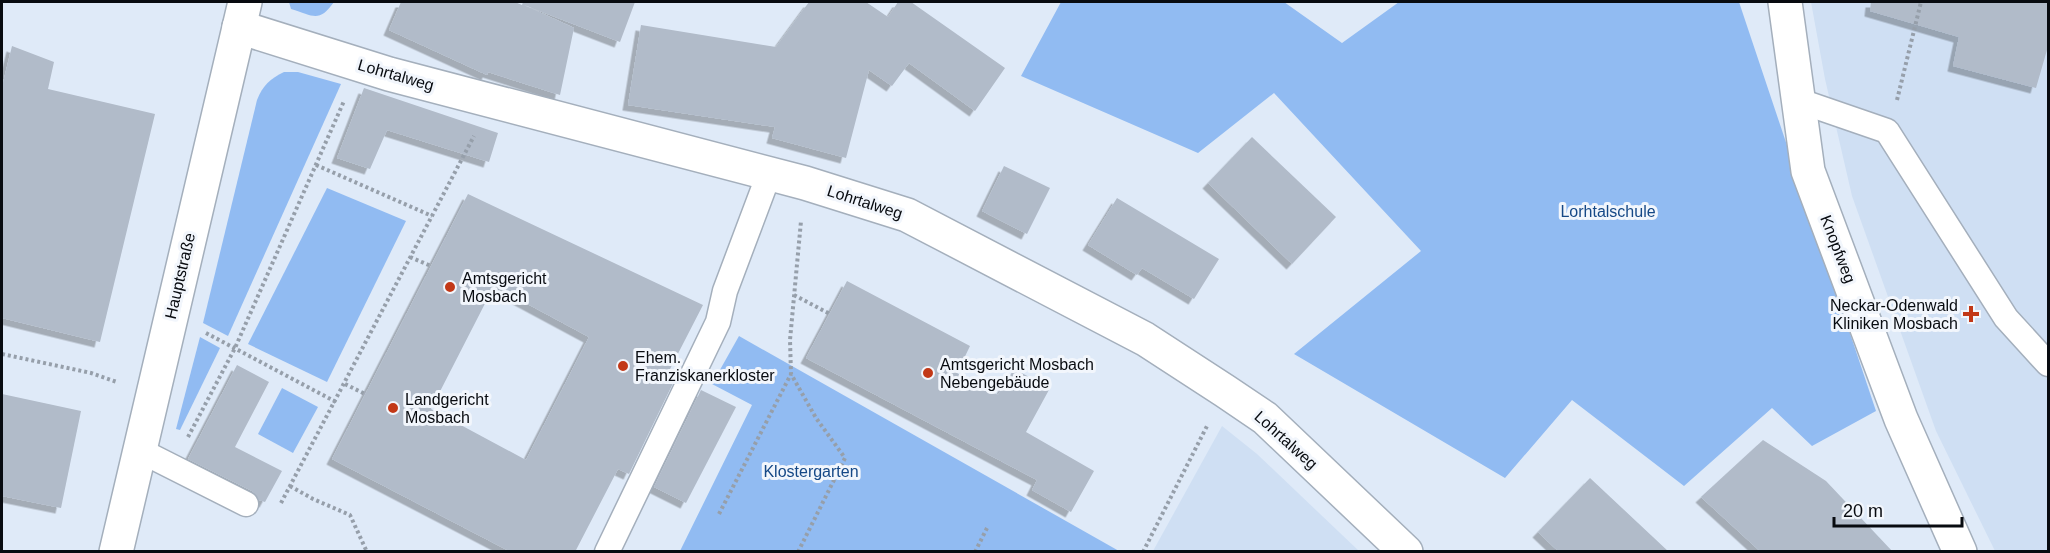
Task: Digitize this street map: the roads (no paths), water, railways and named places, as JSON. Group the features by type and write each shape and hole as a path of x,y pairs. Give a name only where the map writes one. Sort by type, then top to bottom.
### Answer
{"street":[{"name":"Knopfweg","path":"1785,2 1797,100 1812,182 1901,419 1960,552"},
{"name":"Lohrtalweg","path":"242,14 360,65 805,183 907,215 1145,339 1226,391 1265,418 1406,552"},
{"name":"Hauptstraße","path":"116,552 242,14"}],"lane":[{"path":"1797,100 1887,131 2007,318 2049,364"},
{"path":"607,552 718,322 725,291 769,174"},
{"path":"139,450 246,504"}],"place":[{"name":"Amtsgericht Mosbach","path":"450,287"},
{"name":"Neckar-Odenwald Kliniken Mosbach","path":"1971,314"},
{"name":"Ehem. Franziskanerkloster","path":"623,366"},
{"name":"Amtsgericht Mosbach Nebengebäude","path":"928,373"},
{"name":"Landgericht Mosbach","path":"393,408"}],"park label":[{"name":"Lorhtalschule","path":"1608,211"},
{"name":"Klostergarten","path":"811,471"}]}
